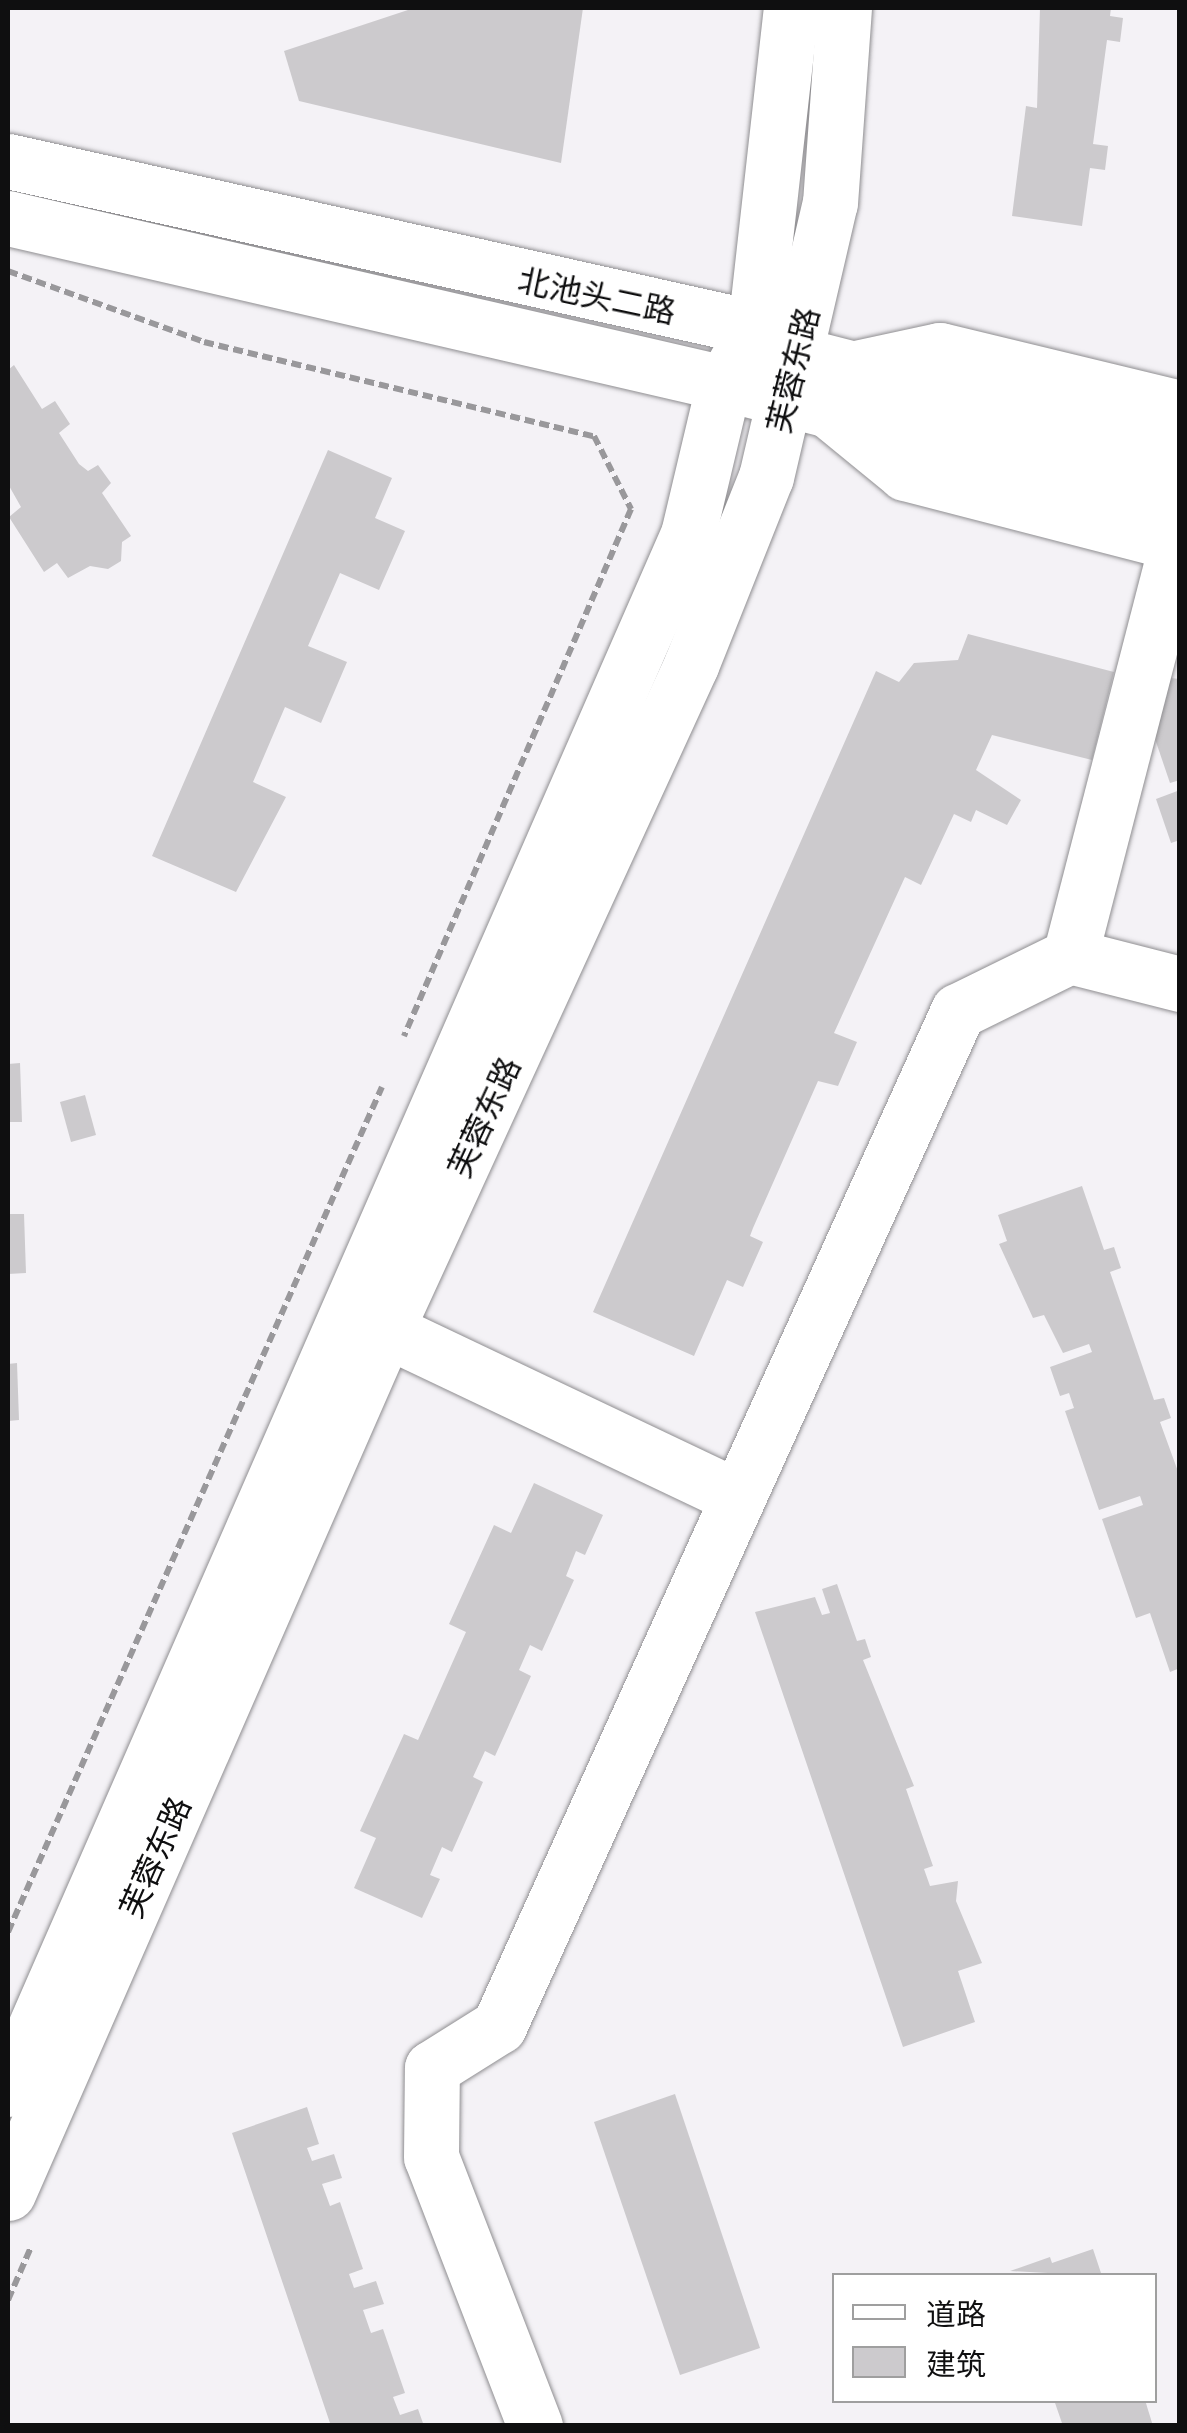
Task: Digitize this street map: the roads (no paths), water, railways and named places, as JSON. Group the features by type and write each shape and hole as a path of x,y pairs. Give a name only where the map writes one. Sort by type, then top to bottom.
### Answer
{"main road":[{"name":"芙蓉东路","path":"791,8 804,373"},
{"name":"芙蓉东路","path":"8,2193 386,1330 691,665 766,477 804,373 830,203 844,8"},
{"name":"北池头二路","path":"8,161 804,373 1180,452"},
{"name":"北池头二路","path":"8,218 724,382"},
{"path":"804,373 940,350 1180,408"},
{"name":"芙蓉东路","path":"8,2089 639,654 688,534 724,382 804,373"},
{"name":"北池头二路","path":"804,373 1179,529"},
{"path":"1070,956 1179,529"},
{"path":"535,2426 431,2158 432,2068 499,2026 958,1011 1070,956 1180,984"},
{"path":"386,1330 736,1496"}]}
